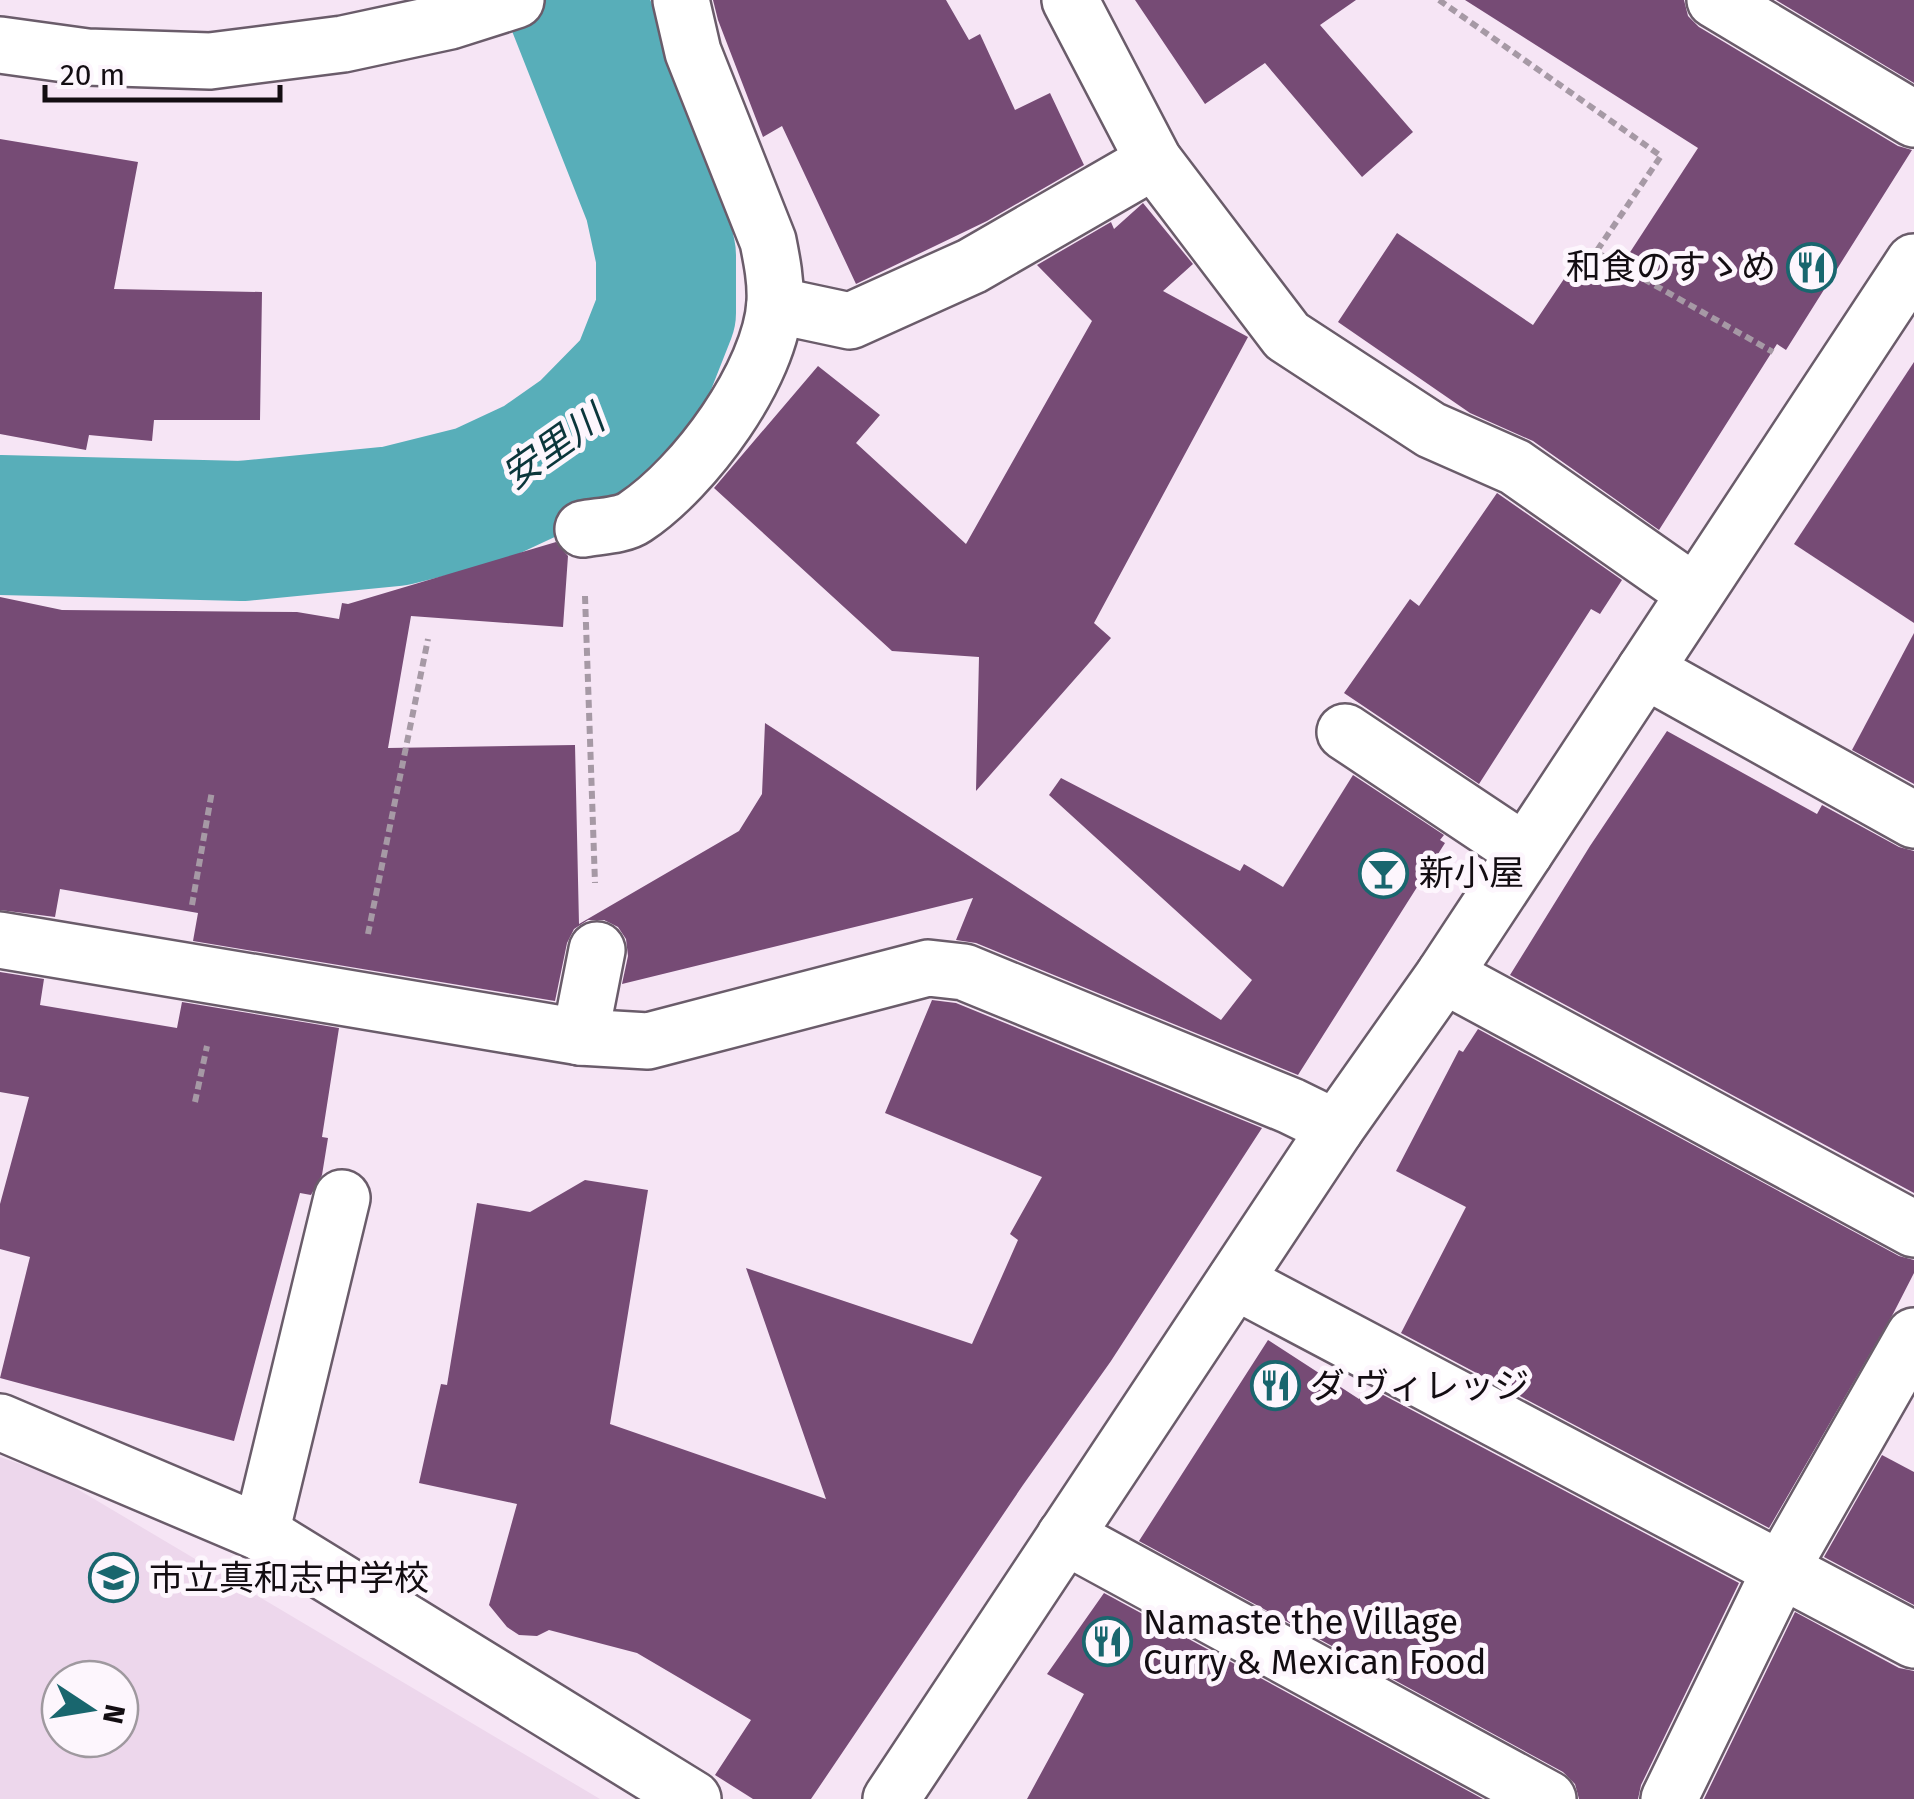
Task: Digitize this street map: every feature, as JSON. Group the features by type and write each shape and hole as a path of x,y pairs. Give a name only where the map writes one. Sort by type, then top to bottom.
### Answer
{"street":[{"path":"583,529 632,519 700,458 748,388 766,345 775,305 768,241 693,52 681,0"},
{"path":"1070,0 1154,161 1287,336 1431,430 1515,467 1696,593"},
{"path":"1715,0 1914,118"},
{"path":"0,45 87,57 210,61 343,44 505,4"},
{"path":"775,305 850,321 972,266 1154,161"},
{"path":"897,1797 1336,1128 1444,975 1914,262"},
{"path":"1644,670 1914,820"},
{"path":"1346,732 1525,852"},
{"path":"0,940 580,1037 648,1041 928,968 964,972 1336,1128"},
{"path":"580,1037 597,950"},
{"path":"1444,975 1914,1228"},
{"path":"262,1533 342,1198"},
{"path":"1236,1281 1914,1640"},
{"path":"1669,1799 1780,1570 1914,1336"},
{"path":"0,1422 262,1533 693,1799"},
{"path":"1066,1536 1548,1799"}],"path":[{"path":"1439,0 1661,156 1596,252 1788,360"},
{"path":"583,529 597,950"},
{"path":"355,999 428,639"},
{"path":"180,970 212,791"}],"shaded area":[{"name":"市立真和志中学校","path":"0,1457 57,1477 600,1799 0,1799"}],"building":[{"path":"713,0 946,0 969,40 980,34 1015,110 1050,93 1084,165 987,221 856,284 782,126 763,137"},
{"path":"1135,0 1356,0 1320,25 1413,132 1362,177 1265,63 1205,104"},
{"path":"1465,0 1684,0 1688,16 1699,27 1898,146 1912,150 1786,350 1777,344 1659,530 1533,441 1470,413 1338,322 1397,233 1533,325 1574,264 1608,286 1698,148"},
{"path":"1776,0 1914,0 1914,83"},
{"path":"0,139 138,162 114,289 262,292 260,420 154,420 152,441 89,435 86,450 0,434"},
{"path":"1143,203 1193,264 1163,291 1248,337 1094,623 1111,638 976,791 979,657 892,651 714,488 818,366 880,415 856,443 966,544 1092,321 1037,265 1111,222 1114,229"},
{"path":"1914,362 1914,623 1794,544"},
{"path":"1497,493 1622,580 1600,614 1591,609 1479,784 1344,693 1410,599 1419,606"},
{"path":"556,542 568,556 563,627 411,616 388,748 575,745 579,924 739,831 762,794 765,723 1221,1020 1252,980 1049,795 1061,778 1240,871 1244,864 1283,887 1353,775 1444,835 1440,840 1445,843 1298,1075 976,943 956,940 973,898 622,984 628,956 626,939 618,927 604,920 588,920 574,929 567,943 555,1001 193,941 198,913 60,889 55,917 0,910 0,597 62,610 297,612 339,619 342,603"},
{"path":"1914,633 1914,784 1852,750"},
{"path":"1667,731 1817,814 1822,805 1899,847 1914,851 1914,1193 1510,975"},
{"path":"0,972 44,979 40,1005 177,1028 182,1002 339,1028 322,1137 328,1138 322,1175 311,1195 300,1193 234,1441 0,1378 30,1257 0,1249 0,1204 29,1097 0,1092"},
{"path":"932,1000 956,1003 1262,1128 1111,1361 811,1799 753,1799 715,1775 751,1720 637,1653 549,1630 537,1636 519,1635 507,1627 489,1605 517,1504 419,1483 441,1384 447,1385 477,1203 530,1212 585,1180 648,1190 610,1424 826,1499 746,1268 972,1344 1018,1240 1010,1234 1042,1177 885,1113"},
{"path":"1478,1029 1899,1256 1914,1260 1914,1273 1893,1314 1769,1528 1401,1333 1466,1207 1396,1171 1459,1050 1463,1052"},
{"path":"1268,1340 1359,1399 1362,1394 1368,1397 1372,1389 1739,1583 1641,1785 1638,1799 1579,1799 1575,1784 1563,1772 1139,1541"},
{"path":"1882,1455 1914,1472 1914,1605 1824,1557"},
{"path":"1104,1593 1483,1799 1027,1799 1084,1694 1047,1674"},
{"path":"1795,1612 1899,1668 1914,1671 1914,1799 1704,1799"}],"waterway":[{"name":"安里川","path":"0,525 242,531 395,516 479,495 539,467 586,434 640,379 666,313 666,255 654,200 575,0"}],"place":[{"name":"和食のすゝめ","path":"1811,267"},
{"name":"新小屋","path":"1384,873"},
{"name":"ダ ヴィレッジ","path":"1275,1386"},
{"name":"市立真和志中学校","path":"114,1578"},
{"name":"Namaste the Village Curry & Mexican Food","path":"1108,1642"}]}
